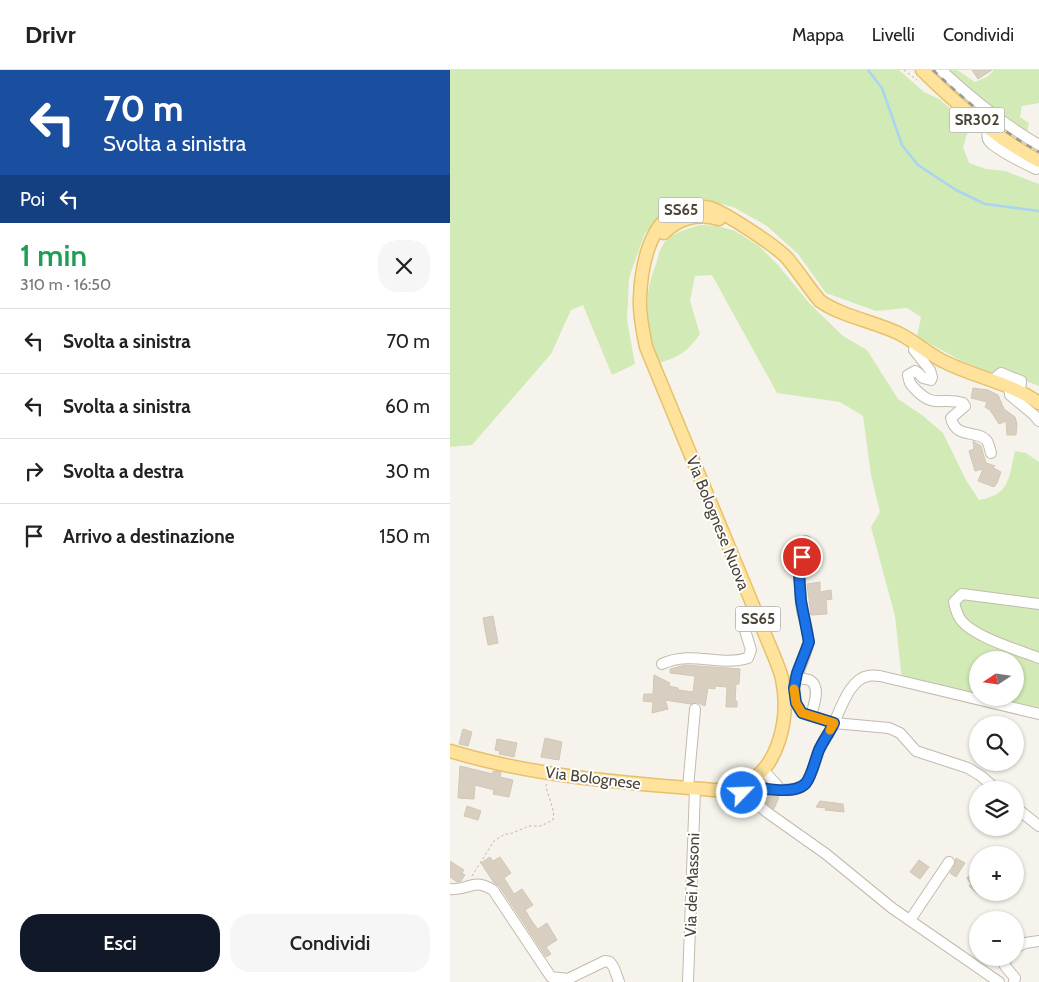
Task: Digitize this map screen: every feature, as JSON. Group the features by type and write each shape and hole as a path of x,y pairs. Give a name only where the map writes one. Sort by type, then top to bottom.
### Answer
{"main road":[{"name":"SR302","path":"922,70 944,92 988,129 1037,165"},
{"name":"Via Bolognese Nuova","path":"714,790 741,790 763,770 779,742 784,711 784,694 782,679 776,661 646,347 641,322 640,299 642,279 661,237 670,227 690,217 712,216 755,235 786,257 824,304 899,333 946,363 993,380 1039,402"},
{"name":"Via Bolognese","path":"450,751 510,766 557,774 714,790"}],"street":[{"path":"941,70 960,88 996,116 1039,145"},
{"path":"915,344 914,350 930,370 932,377 931,380 923,378 915,372 908,375 910,383 924,398 931,401 963,403 965,406 951,418 951,421 960,432 983,438 987,441 991,453"},
{"path":"1014,389 1010,395 1039,422"},
{"path":"806,541 799,575 801,601 809,642 795,678 794,688 796,703 802,713 834,723 889,728 900,733 916,751 968,768 987,781"},
{"path":"1039,604 962,594 954,602 959,618 977,633 1039,658"},
{"path":"662,664 681,657 729,661 748,658 751,650 744,627 747,622 757,616"},
{"path":"741,790 780,790 798,788 805,784 848,693 858,681 867,676 880,676 1039,714"},
{"path":"795,678 809,680 815,686 816,693 811,716"},
{"name":"Via dei Massoni","path":"688,982 695,709"},
{"path":"763,770 780,790"},
{"path":"741,790 768,814 826,854 892,908 999,982"},
{"path":"1024,814 1039,826"},
{"path":"910,920 949,862"},
{"path":"450,889 478,883 493,890 551,977 568,979 605,961 610,962 619,982"},
{"path":"1024,944 1039,941"},
{"path":"1005,966 1014,978 1014,982"}],"path":[{"path":"468,886 472,874 494,842 505,834 510,834 528,826 549,823 554,820 555,816 547,796 546,785 557,774"}],"green space":[{"path":"450,70 899,70 924,92 939,99 970,125 963,147 969,163 986,169 1005,171 1039,184 1039,386 1003,372 989,372 962,361 917,337 921,317 907,308 876,311 826,293 798,254 767,226 733,207 703,199 675,209 645,233 629,278 627,320 635,364 612,375 583,305 571,310 551,354 472,445 450,447"},
{"path":"944,70 957,70 975,82 987,77 994,70 1039,70 1039,103 1022,106 1020,117 1029,123 1027,133 990,109"},
{"path":"700,225 718,226 735,231 759,246 778,265 810,304 843,336 867,350 898,399 922,415 943,433 966,480 979,500 989,498 1002,489 1009,477 1015,451 1026,453 1039,462 1039,708 1024,705 1024,651 969,651 969,694 902,680 895,616 871,527 880,512 871,475 863,416 840,402 777,393 712,275 695,276 690,301 700,334 682,353 658,363 651,337 647,301 651,277 660,249 670,237"}],"building":[{"path":"972,70 992,70 978,79"},
{"path":"973,388 988,390 998,395 1004,409 1015,417 1017,424 1016,435 1007,435 1006,421 999,424 990,410 985,407 987,402 971,398"},
{"path":"973,441 981,446 986,463 995,466 992,467 1001,472 994,487 978,481 983,469 975,471 969,451 974,449"},
{"path":"820,582 820,592 831,590 832,599 826,600 827,614 811,615 807,584"},
{"path":"493,616 498,643 488,645 483,618"},
{"path":"685,665 740,669 739,684 736,684 735,701 737,701 737,707 726,707 727,687 715,686 715,689 708,688 705,706 696,702 691,704 665,700 668,709 652,713 653,702 643,701 644,694 653,694 654,675 670,683 669,686 678,688 678,690 693,692 695,676 670,673 670,669"},
{"path":"463,729 472,732 468,746 459,744"},
{"path":"545,738 562,742 559,760 541,757"},
{"path":"497,739 517,743 514,757 499,754 500,751 495,750"},
{"path":"460,766 493,774 493,771 501,772 500,777 513,780 509,797 493,794 494,790 475,785 474,799 458,798"},
{"path":"755,794 779,797 774,809 772,808"},
{"path":"820,801 843,804 844,812 816,807"},
{"path":"467,806 481,811 478,820 464,816"},
{"path":"490,857 493,861 500,857 511,873 504,878 514,894 522,889 533,905 525,910 533,923 538,929 547,923 557,940 546,947 551,954 546,957 499,886 494,883 481,863"},
{"path":"956,858 965,863 956,877 950,873 955,865"},
{"path":"919,860 929,867 920,879 910,872"},
{"path":"450,861 464,870 462,873 465,875 461,881 457,882 450,877"}],"waterway":[{"path":"868,70 882,88 902,145 918,165 956,190 985,204 1039,211"}],"railway":[{"path":"933,70 983,114 1039,152"}],"slow traffic":[{"path":"794,689 796,703 802,713 834,723 830,730"}],"route":[{"path":"742,793 741,786 745,784 753,787 780,790 798,788 805,784 827,734 834,723 802,713 796,703 794,681 809,642 801,601 799,575 802,557"}]}
